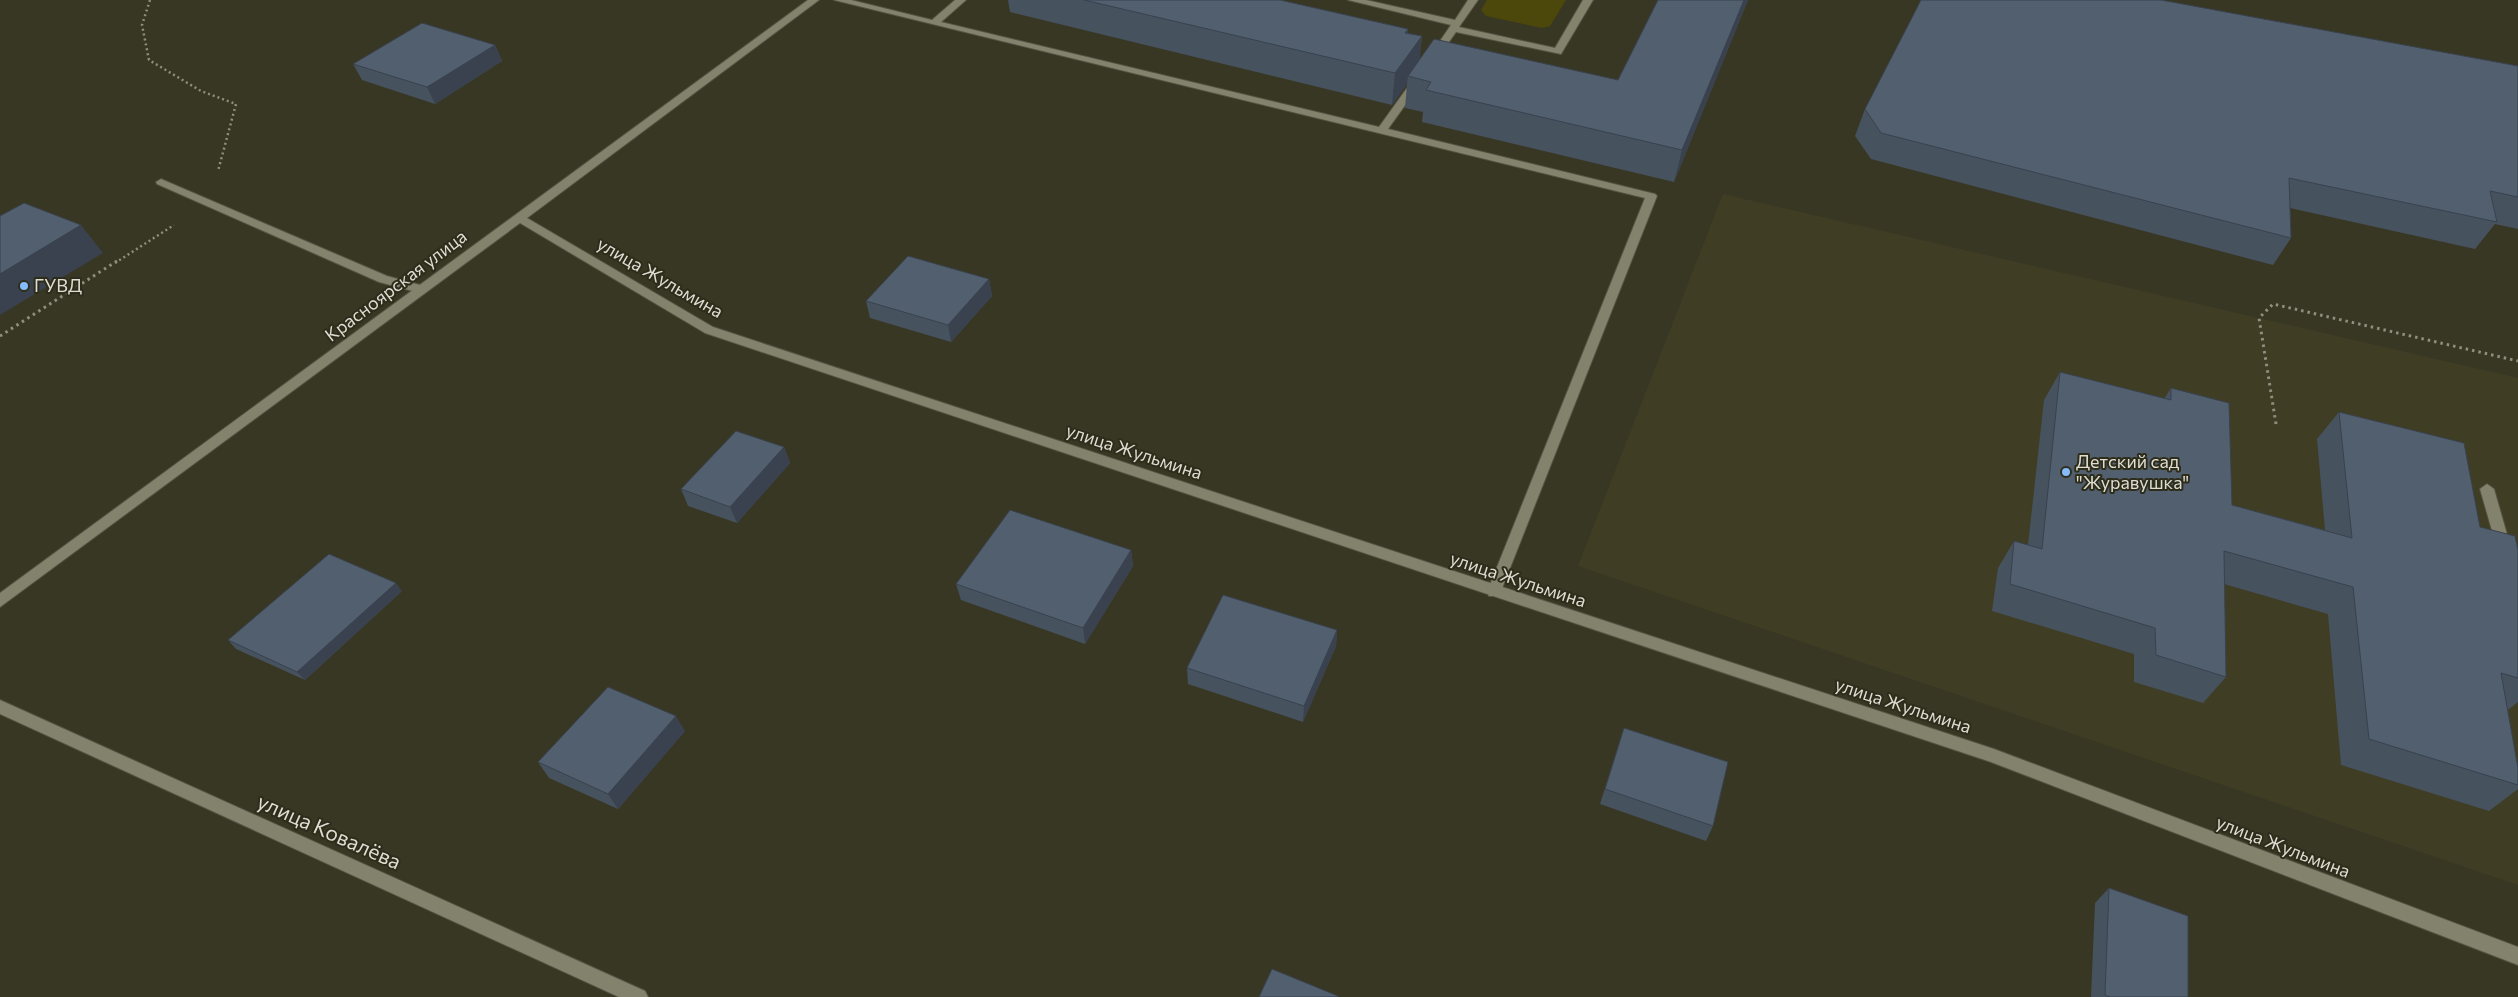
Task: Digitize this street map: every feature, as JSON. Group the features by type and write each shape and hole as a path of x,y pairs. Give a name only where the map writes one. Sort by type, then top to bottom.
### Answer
{"street":[{"name":"Красноярская улица","path":"0,602 420,289 814,0"},
{"path":"839,0 1382,131 1473,0"},
{"path":"934,23 961,0"},
{"path":"1353,0 1558,52 1588,0"},
{"path":"160,182 210,202 383,279 420,289"},
{"name":"улица Жульмина","path":"518,217 709,330 1494,592 1994,756 2518,956"},
{"path":"2486,489 2508,561"},
{"name":"улица Ковалёва","path":"0,707 639,997"}],"lane":[{"path":"1382,131 1650,196 1494,592"}],"path":[{"path":"0,336 210,202 236,104 201,91 149,60 142,26 150,0"},
{"path":"2276,424 2260,318 2273,304 2518,361"}],"shaded area":[{"path":"1487,0 1566,0 1550,26 1542,28 1486,16 1481,10"},
{"name":"Детский сад \"Журавушка\"","path":"1723,194 2518,378 2518,885 1578,566"}],"building":[{"path":"1084,0 1280,0 1408,29 1405,33 1422,36 1395,73"},
{"path":"1658,0 1744,0 1682,150 1426,90 1431,82 1408,76 1434,39 1618,80"},
{"path":"1921,0 2161,0 2518,66 2518,197 2490,191 2497,222 2289,178 2291,238 1881,133 1865,109"},
{"path":"422,23 495,45 427,87 353,64"},
{"path":"24,203 81,225 0,274 0,216"},
{"path":"908,256 989,279 948,325 866,301"},
{"path":"2060,372 2171,400 2171,388 2229,403 2232,505 2352,538 2339,412 2464,443 2480,527 2515,536 2518,550 2518,678 2501,673 2518,768 2518,785 2369,739 2353,587 2224,551 2226,677 2156,655 2155,628 2010,584 2014,541 2042,549"},
{"path":"736,431 784,447 730,507 681,489"},
{"path":"1010,510 1131,550 1083,628 956,584"},
{"path":"329,554 396,583 297,672 228,640"},
{"path":"1223,595 1337,630 1304,706 1187,668"},
{"path":"608,687 676,716 608,794 538,762"},
{"path":"1624,728 1728,762 1713,826 1605,789"},
{"path":"2109,888 2188,916 2188,997 2110,997 2105,995"},
{"path":"1272,969 1338,996 1338,997 1259,997"}],"place":[{"name":"ГУВД","path":"24,286"},
{"name":"Детский сад \"Журавушка\"","path":"2066,472"}]}
